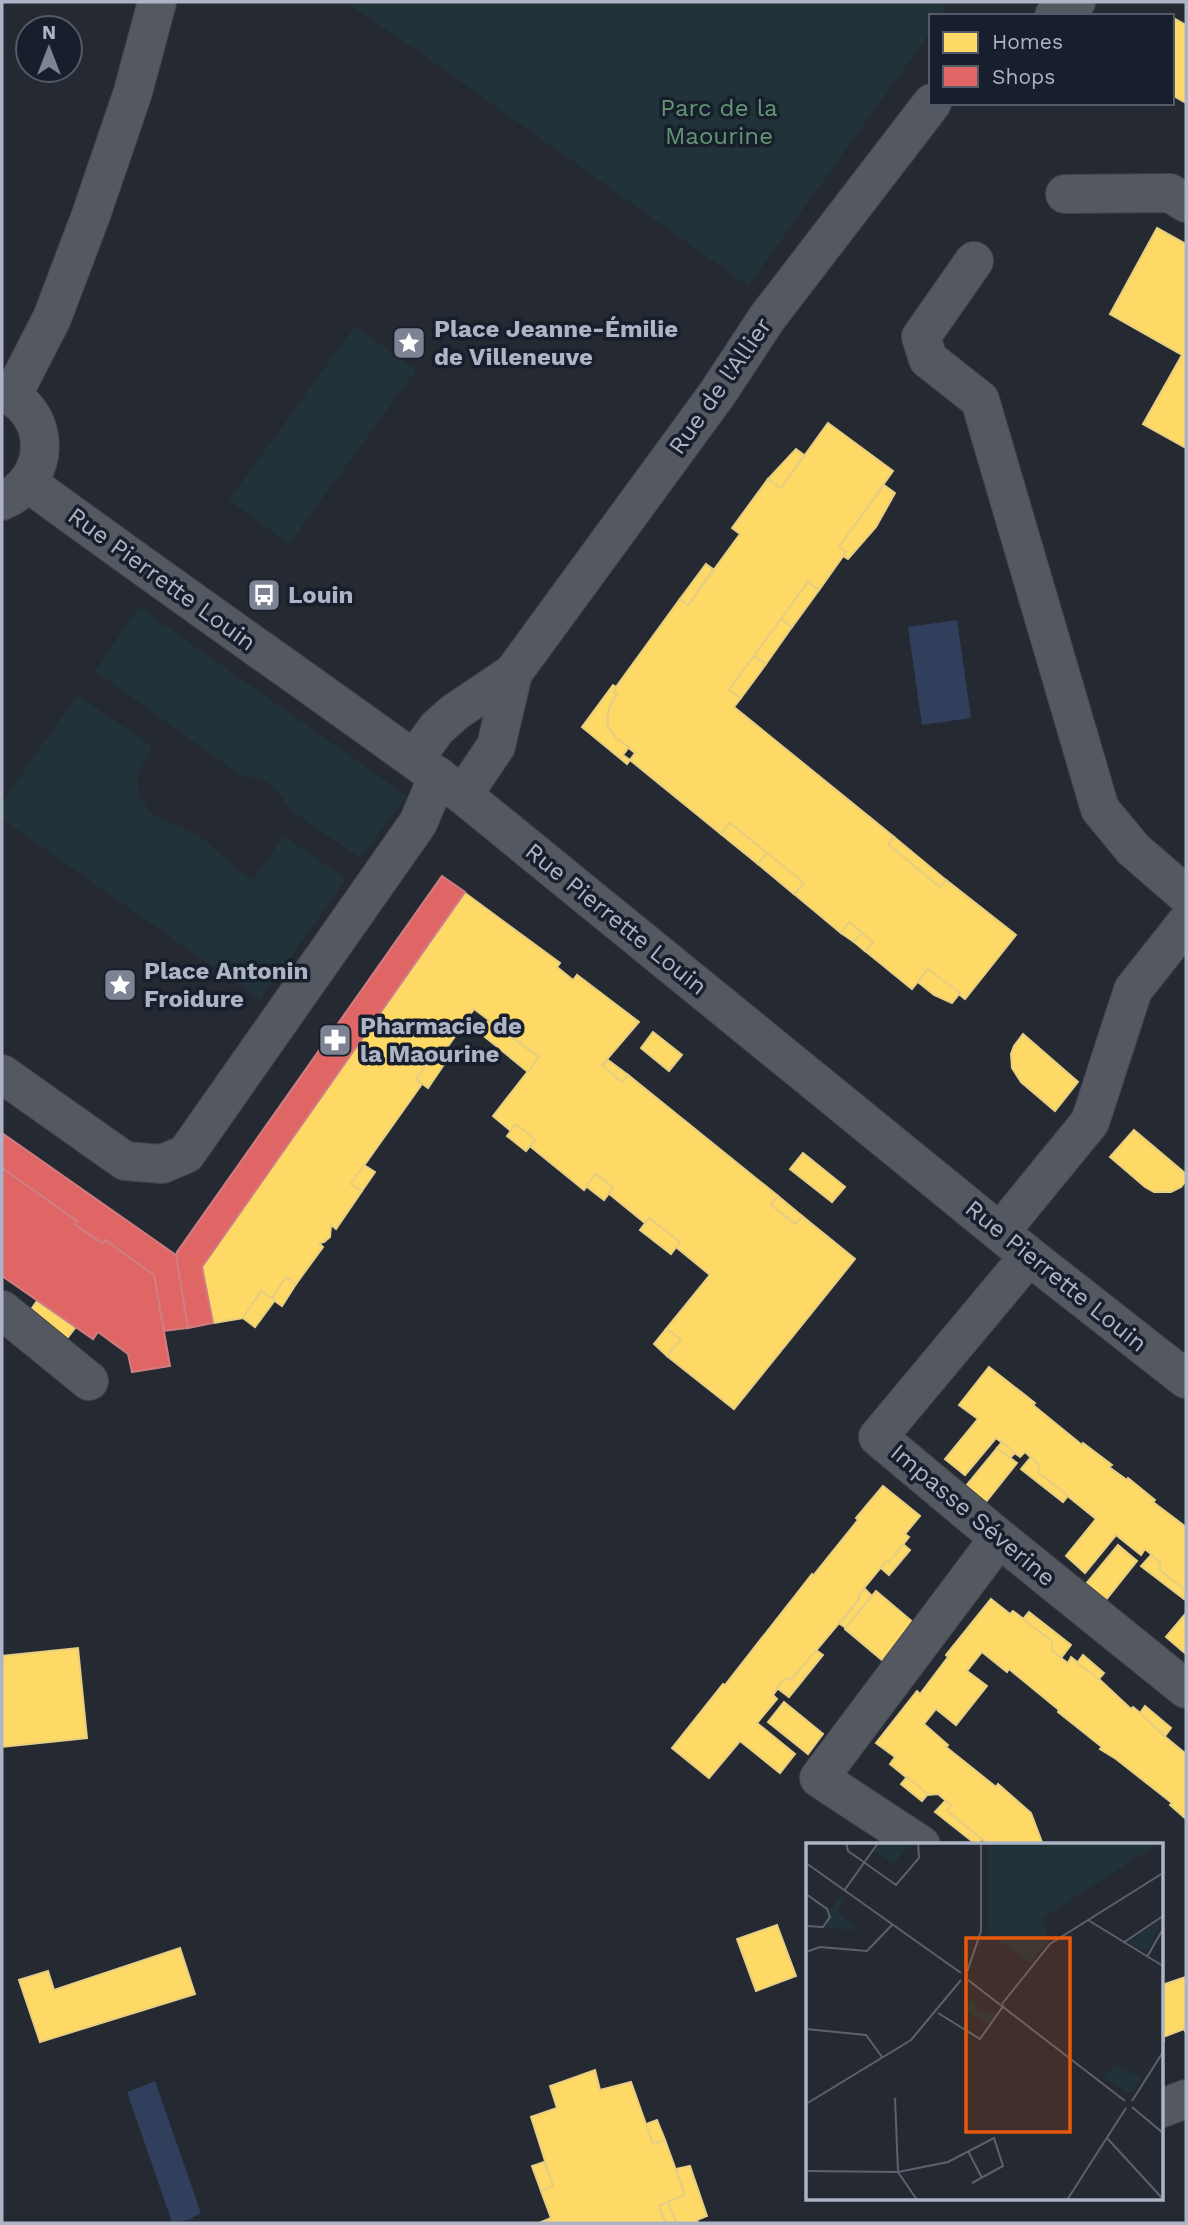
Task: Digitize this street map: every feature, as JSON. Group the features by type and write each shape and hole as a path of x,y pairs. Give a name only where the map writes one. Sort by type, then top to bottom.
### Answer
{"street":[{"path":"15,491 37,465 40,446 37,426 27,409 7,394 52,318 133,92 157,2"},
{"path":"1057,14 1076,2"},
{"name":"Rue de l'Allier","path":"513,673 496,746 439,776 437,728 455,712 513,673 717,394 767,318 930,105"},
{"path":"1065,194 1170,193 1186,203"},
{"path":"974,261 921,337 928,359 981,400 1100,809 1133,849 1186,895"},
{"name":"Rue Pierrette Louin","path":"15,491 130,558 439,776 1029,1256 1186,1379"},
{"path":"2,1074 125,1161 162,1164 186,1154 418,823 439,776"},
{"path":"1000,1232 1090,1122 1133,990 1186,923"},
{"name":"Impasse Séverine","path":"1029,1256 878,1437 1186,1689"},
{"path":"2,1310 89,1381"},
{"path":"918,1843 820,1778 999,1538"},
{"path":"1164,2107 1186,2099"}],"green space":[{"name":"Parc de la Maourine","path":"345,2 944,2 946,10 943,14 929,14 929,34 748,286"},
{"path":"355,326 416,370 289,544 229,500"},
{"path":"139,607 407,796 360,858 290,810 278,791 262,779 240,775 95,671"},
{"path":"77,695 152,746 137,776 139,796 152,814 198,835 252,881 284,836 346,879 260,1000 5,821 2,825 2,803"}],"water":[{"path":"957,620 971,718 922,725 908,627"},
{"path":"155,2081 201,2213 188,2220 172,2222 127,2092"}],"building: Homes":[{"path":"1174,21 1186,25 1186,103 1174,96"},
{"path":"1157,228 1186,244 1186,448 1143,424 1182,355 1110,314"},
{"path":"828,423 893,471 839,547 846,552 819,590 808,582 729,690 741,698 734,707 894,837 888,844 940,887 946,880 1016,935 965,999 928,969 912,989 865,951 873,942 849,922 841,933 794,894 804,883 730,823 721,834 630,760 635,753 616,738 608,727 608,710 617,694 614,692 616,687 680,599 688,605 740,534 732,528 768,479 781,488"},
{"path":"796,449 804,455 781,488 768,479"},
{"path":"884,485 895,493 876,527 848,559 843,556 846,552 839,547"},
{"path":"706,564 713,569 688,605 680,599"},
{"path":"808,582 819,590 792,627 781,619"},
{"path":"781,619 792,627 766,664 754,656"},
{"path":"754,656 766,664 741,698 729,690"},
{"path":"613,685 617,694 610,704 608,727 616,738 629,747 623,755 630,760 627,764 582,727"},
{"path":"730,823 767,853 758,864 721,834"},
{"path":"894,837 946,880 940,887 888,844"},
{"path":"767,853 804,883 794,894 758,864"},
{"path":"465,893 560,963 557,967 573,980 577,975 639,1022 602,1065 622,1082 628,1075 778,1196 771,1205 796,1224 802,1216 855,1259 734,1409 667,1356 681,1339 666,1329 710,1275 676,1247 680,1242 649,1218 645,1223 608,1193 613,1188 596,1174 584,1190 531,1147 535,1140 516,1124 511,1131 493,1116 539,1057 474,1009 442,1055 436,1052 416,1079 422,1084 351,1184 362,1191 336,1229 331,1225 330,1237 319,1243 323,1247 296,1284 286,1277 272,1299 261,1291 243,1318 213,1323 202,1267"},
{"path":"849,922 862,933 854,942 841,933"},
{"path":"862,933 873,942 865,951 854,942"},
{"path":"928,969 960,993 952,1003 934,995 918,982"},
{"path":"488,1021 539,1057 528,1072 479,1032"},
{"path":"653,1032 682,1055 669,1071 641,1048"},
{"path":"1023,1034 1078,1082 1055,1111 1021,1082 1012,1068 1011,1054"},
{"path":"436,1052 447,1060 428,1088 416,1079"},
{"path":"608,1060 628,1075 622,1082 602,1065"},
{"path":"516,1124 535,1140 526,1151 507,1136"},
{"path":"1134,1130 1186,1174 1186,1181 1181,1187 1171,1192 1154,1192 1110,1157"},
{"path":"803,1153 845,1187 832,1202 790,1169"},
{"path":"364,1165 375,1172 362,1191 351,1184"},
{"path":"596,1174 613,1188 604,1200 586,1186"},
{"path":"778,1196 802,1216 796,1224 771,1205"},
{"path":"649,1218 680,1242 671,1254 640,1230"},
{"path":"286,1277 296,1284 282,1306 272,1299"},
{"path":"261,1291 275,1300 255,1327 243,1318"},
{"path":"37,1301 75,1328 66,1340 28,1314"},
{"path":"666,1329 681,1339 667,1356 654,1344"},
{"path":"989,1367 1186,1527 1186,1591 1160,1570 1160,1562 1145,1549 1141,1555 1116,1535 1085,1573 1066,1556 1096,1519 1039,1473 1038,1464 1025,1452 1020,1457 996,1438 965,1475 945,1459 978,1419 959,1405"},
{"path":"1002,1442 1015,1453 1010,1458 997,1448"},
{"path":"997,1448 1017,1463 985,1503 965,1487"},
{"path":"1031,1457 1038,1464 1039,1473 1068,1496 1063,1502 1021,1469"},
{"path":"883,1486 920,1516 905,1534 909,1537 889,1563 886,1561 864,1588 858,1597 860,1598 793,1678 784,1680 773,1695 777,1699 757,1723 795,1754 780,1773 740,1741 709,1778 672,1748"},
{"path":"903,1544 910,1550 889,1575 881,1568 886,1561 889,1563"},
{"path":"1118,1545 1137,1561 1105,1601 1085,1585"},
{"path":"1151,1555 1160,1562 1160,1570 1186,1591 1184,1599 1141,1566"},
{"path":"864,1588 872,1596 846,1628 840,1624 860,1598 858,1597"},
{"path":"876,1591 914,1623 882,1660 845,1629"},
{"path":"991,1599 1010,1614 1013,1611 1052,1641 1052,1650 1061,1658 1068,1663 1071,1657 1131,1709 1133,1707 1159,1728 1157,1730 1186,1754 1186,1819 1170,1805 1172,1803 1100,1749 1102,1747 1009,1669 1007,1672 982,1652 967,1671 987,1686 956,1725 936,1709 924,1724 948,1745 946,1747 996,1787 998,1784 1031,1813 1042,1843 987,1843 947,1811 951,1805 938,1794 928,1795 890,1764 895,1757 876,1743 917,1691 920,1694 948,1657 946,1655"},
{"path":"1029,1612 1071,1645 1061,1658 1052,1650 1052,1641 1023,1619"},
{"path":"1186,1613 1186,1654 1166,1637"},
{"path":"78,1648 87,1738 2,1747 2,1656"},
{"path":"816,1650 823,1655 789,1697 777,1688 784,1680 793,1678"},
{"path":"1083,1655 1104,1673 1099,1679 1077,1663"},
{"path":"784,1702 823,1734 808,1754 768,1722"},
{"path":"1145,1706 1171,1728 1165,1736 1140,1713"},
{"path":"907,1777 928,1794 922,1801 901,1784"},
{"path":"945,1801 951,1805 947,1811 982,1839 974,1843 935,1812"},
{"path":"777,1925 796,1976 756,1991 737,1939"},
{"path":"180,1948 195,1994 40,2042 19,1980 48,1971 54,1990"},
{"path":"1186,1977 1186,2033 1184,2029 1164,2037 1164,1984"},
{"path":"595,2070 600,2090 631,2082 653,2144 665,2140 685,2195 659,2206 666,2223 539,2223 551,2218 541,2191 553,2186 531,2117 557,2108 550,2086"},
{"path":"657,2120 665,2140 653,2144 646,2124"},
{"path":"544,2162 553,2186 541,2191 532,2166"},
{"path":"690,2166 707,2216 697,2220 698,2223 676,2223 668,2202 685,2195 676,2169"},
{"path":"668,2202 676,2223 666,2223 659,2206"}],"building: Shops":[{"path":"442,876 465,892 202,1267 213,1323 188,1328 177,1252"},
{"path":"2,1133 176,1255 188,1328 164,1331 154,1275 105,1240 103,1244 74,1224 77,1221 2,1168"},
{"path":"2,1168 77,1221 74,1224 103,1244 105,1240 154,1275 170,1366 132,1372 128,1354 98,1332 93,1339 2,1276"}],"place":[{"name":"Place Jeanne-Émilie de Villeneuve","path":"409,343"},
{"name":"Louin","path":"264,595"},
{"name":"Place Antonin Froidure","path":"120,985"},
{"name":"Pharmacie de la Maourine","path":"335,1040"}]}
